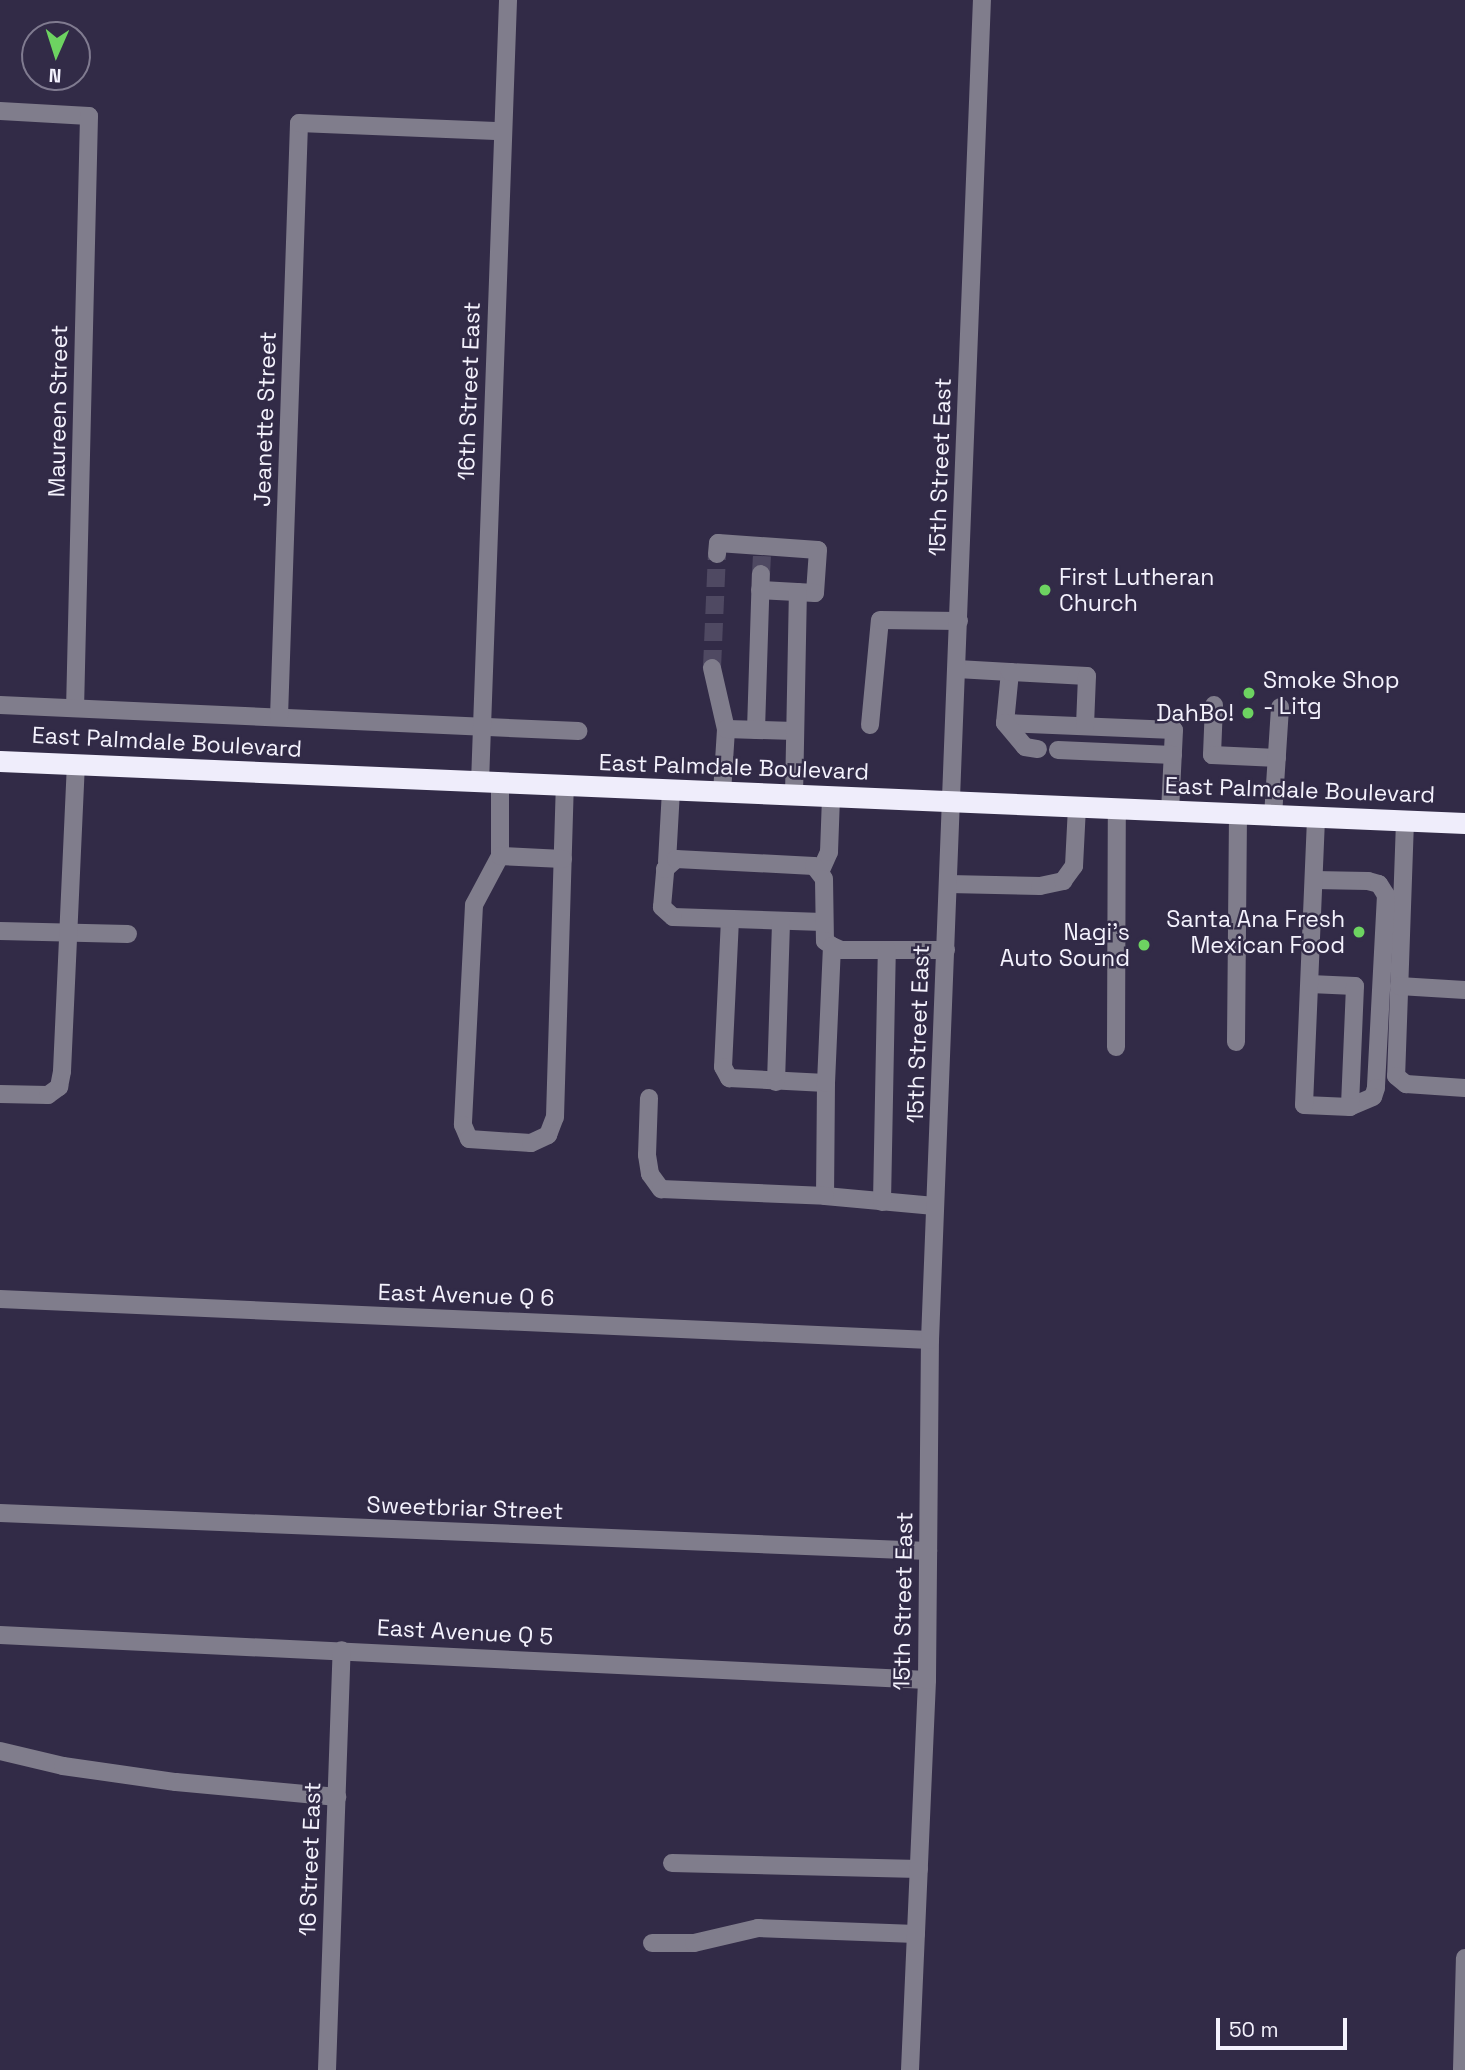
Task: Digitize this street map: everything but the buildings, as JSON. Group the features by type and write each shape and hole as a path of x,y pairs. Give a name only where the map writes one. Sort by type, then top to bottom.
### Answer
{"highway":[{"name":"East Palmdale Boulevard","path":"0,761 1465,823"}],"street":[{"name":"16th Street East","path":"499,856 482,726 508,0"},
{"name":"15th Street East","path":"910,2070 927,1680 930,1340 982,0"},
{"name":"Maureen Street","path":"0,111 89,116 75,708"},
{"name":"Jeanette Street","path":"279,717 299,123 502,131"},
{"path":"717,554 718,542 761,566 798,592 815,593 818,550 761,566"},
{"path":"756,730 761,566"},
{"path":"794,796 798,592"},
{"path":"870,725 880,620 959,621"},
{"path":"712,668 726,729 722,793"},
{"path":"957,669 1087,676 1085,726"},
{"path":"1010,672 1005,723 1025,747 1038,749"},
{"name":"East Palmdale Boulevard","path":"0,705 578,731"},
{"path":"1214,705 1213,755 1277,758"},
{"path":"1273,816 1280,707"},
{"path":"1005,723 1174,730 1170,811"},
{"path":"726,729 795,731"},
{"path":"1058,750 1173,755"},
{"path":"0,1094 48,1095 59,1087 65,933 76,764"},
{"path":"563,859 499,856 474,905 463,1125 469,1139 531,1143 548,1135 555,1117 563,859 565,787"},
{"path":"671,791 662,907 665,913 673,917 823,922"},
{"path":"831,797 828,852 821,870 825,941 832,946 946,950"},
{"path":"948,884 1040,886 1063,881 1074,866 1077,807"},
{"path":"1116,1046 1117,809"},
{"path":"1236,1042 1238,814"},
{"path":"1314,880 1368,881 1379,884 1385,895 1376,1088 1373,1097 1350,1107 1304,1105 1316,817"},
{"path":"1405,821 1396,1076 1406,1084 1465,1088"},
{"path":"667,862 821,870"},
{"path":"730,919 723,1068 729,1078 826,1083"},
{"path":"776,1082 781,921"},
{"path":"0,931 128,934"},
{"path":"825,1196 829,1091 826,1083 832,946"},
{"path":"882,1202 887,950"},
{"path":"1310,984 1354,986 1350,1107"},
{"path":"1399,986 1465,990"},
{"path":"649,1098 647,1155 650,1174 661,1189 825,1196 935,1206"},
{"name":"East Avenue Q 6","path":"0,1299 930,1340"},
{"name":"Sweetbriar Street","path":"0,1513 929,1551"},
{"name":"East Avenue Q 5","path":"0,1635 927,1680"},
{"name":"16 Street East","path":"327,2070 342,1650"},
{"path":"0,1751 63,1766 176,1782 337,1797"},
{"path":"672,1863 919,1869"},
{"path":"652,1943 694,1943 758,1927 916,1934"},
{"path":"1463,2070 1465,1958"}],"tunnel":[{"path":"712,668 717,554"},
{"path":"761,574 762,556"}],"place":[{"name":"First Lutheran Church","path":"1045,590"},
{"name":"Smoke Shop - Litg","path":"1249,693"},
{"name":"DahBo!","path":"1248,713"},
{"name":"Santa Ana Fresh Mexican Food","path":"1359,932"},
{"name":"Nagi's Auto Sound","path":"1144,945"}]}
